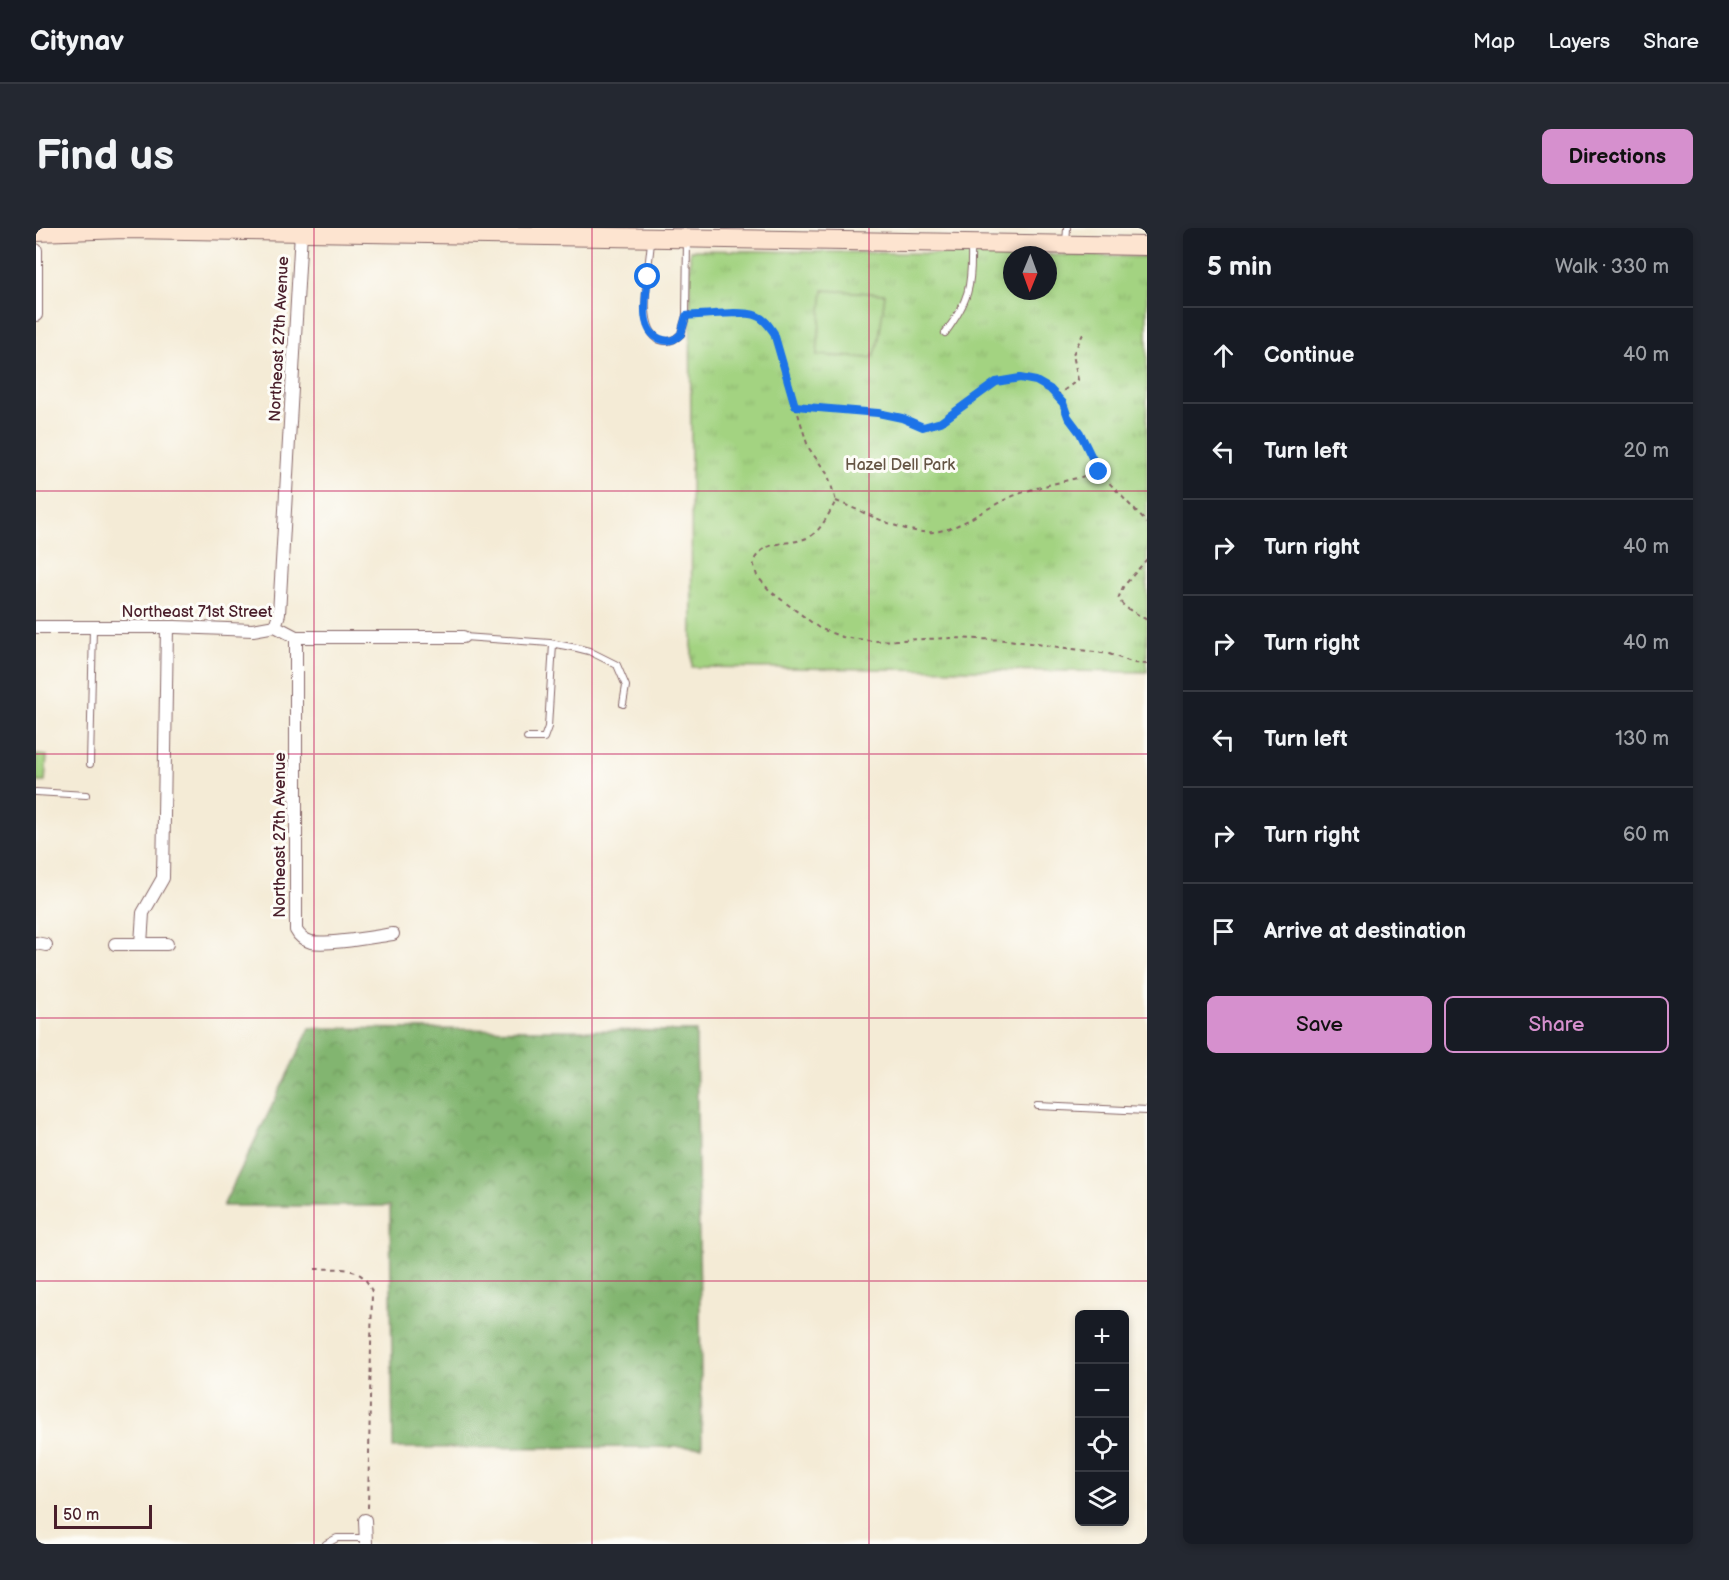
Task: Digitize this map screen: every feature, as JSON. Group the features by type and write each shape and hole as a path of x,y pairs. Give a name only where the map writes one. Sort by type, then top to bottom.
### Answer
{"street":[{"path":"36,232 125,229 519,232 687,239 971,243 1066,236 1147,246"},
{"name":"Northeast 27th Avenue","path":"275,626 279,614 301,232"},
{"path":"36,250 36,315"},
{"name":"Northeast 71st Street","path":"36,627 167,627 253,630 275,626 296,637 463,637"},
{"path":"141,944 143,913 160,885 164,871 167,627"},
{"name":"Northeast 27th Avenue","path":"296,637 296,930 300,937 309,942 393,934"},
{"path":"115,944 167,944"},
{"path":"365,1520 366,1541"}],"lane":[{"path":"651,238 645,306 649,326 655,337 663,341 671,341 681,334 686,316 687,239"},
{"path":"945,333 968,294 971,243"},
{"path":"90,764 93,627"},
{"path":"463,637 553,644 589,651 617,665 626,686 623,704"},
{"path":"527,738 544,738 548,727 553,644"},
{"path":"36,792 86,795"},
{"path":"1038,1106 1147,1111"},
{"path":"326,1544 337,1538 366,1541"}],"path":[{"path":"686,316 746,312 758,316 774,333 808,447 828,475 836,501 827,518 813,534 798,542 767,546 758,552 753,562 757,576 770,591 819,628 842,637 873,641 951,638 1008,640 1109,654 1134,663 1147,664"},
{"path":"1056,396 1078,380 1073,354 1083,334"},
{"path":"795,406 878,413 902,418 923,427 941,422 996,382 1020,378 1036,381 1063,403 1068,417 1085,443 1099,472 1147,523"},
{"path":"836,501 909,530 935,532 969,519 1011,497 1046,485 1074,480 1099,472"},
{"path":"1147,559 1123,587 1119,599 1125,607 1147,620"},
{"path":"315,1269 353,1270 363,1275 372,1292 369,1483 368,1514 365,1520"}],"green space":[{"name":"Hazel Dell Park","path":"690,250 1003,255 1003,300 1057,300 1057,255 1147,257 1147,672 692,667"},
{"path":"823,290 885,294 878,345 871,358 817,355"},
{"path":"36,755 47,756 45,782 36,782"},
{"path":"310,1028 696,1031 702,1447 393,1448 390,1206 223,1206"}],"route":[{"path":"648,277 646,318 655,337 663,341 675,340 681,334 686,316 746,312 758,316 767,323 774,333 795,406 878,413 902,418 923,427 941,422 996,382 1020,378 1036,381 1050,389 1063,403 1068,417 1091,452 1099,472"}]}
